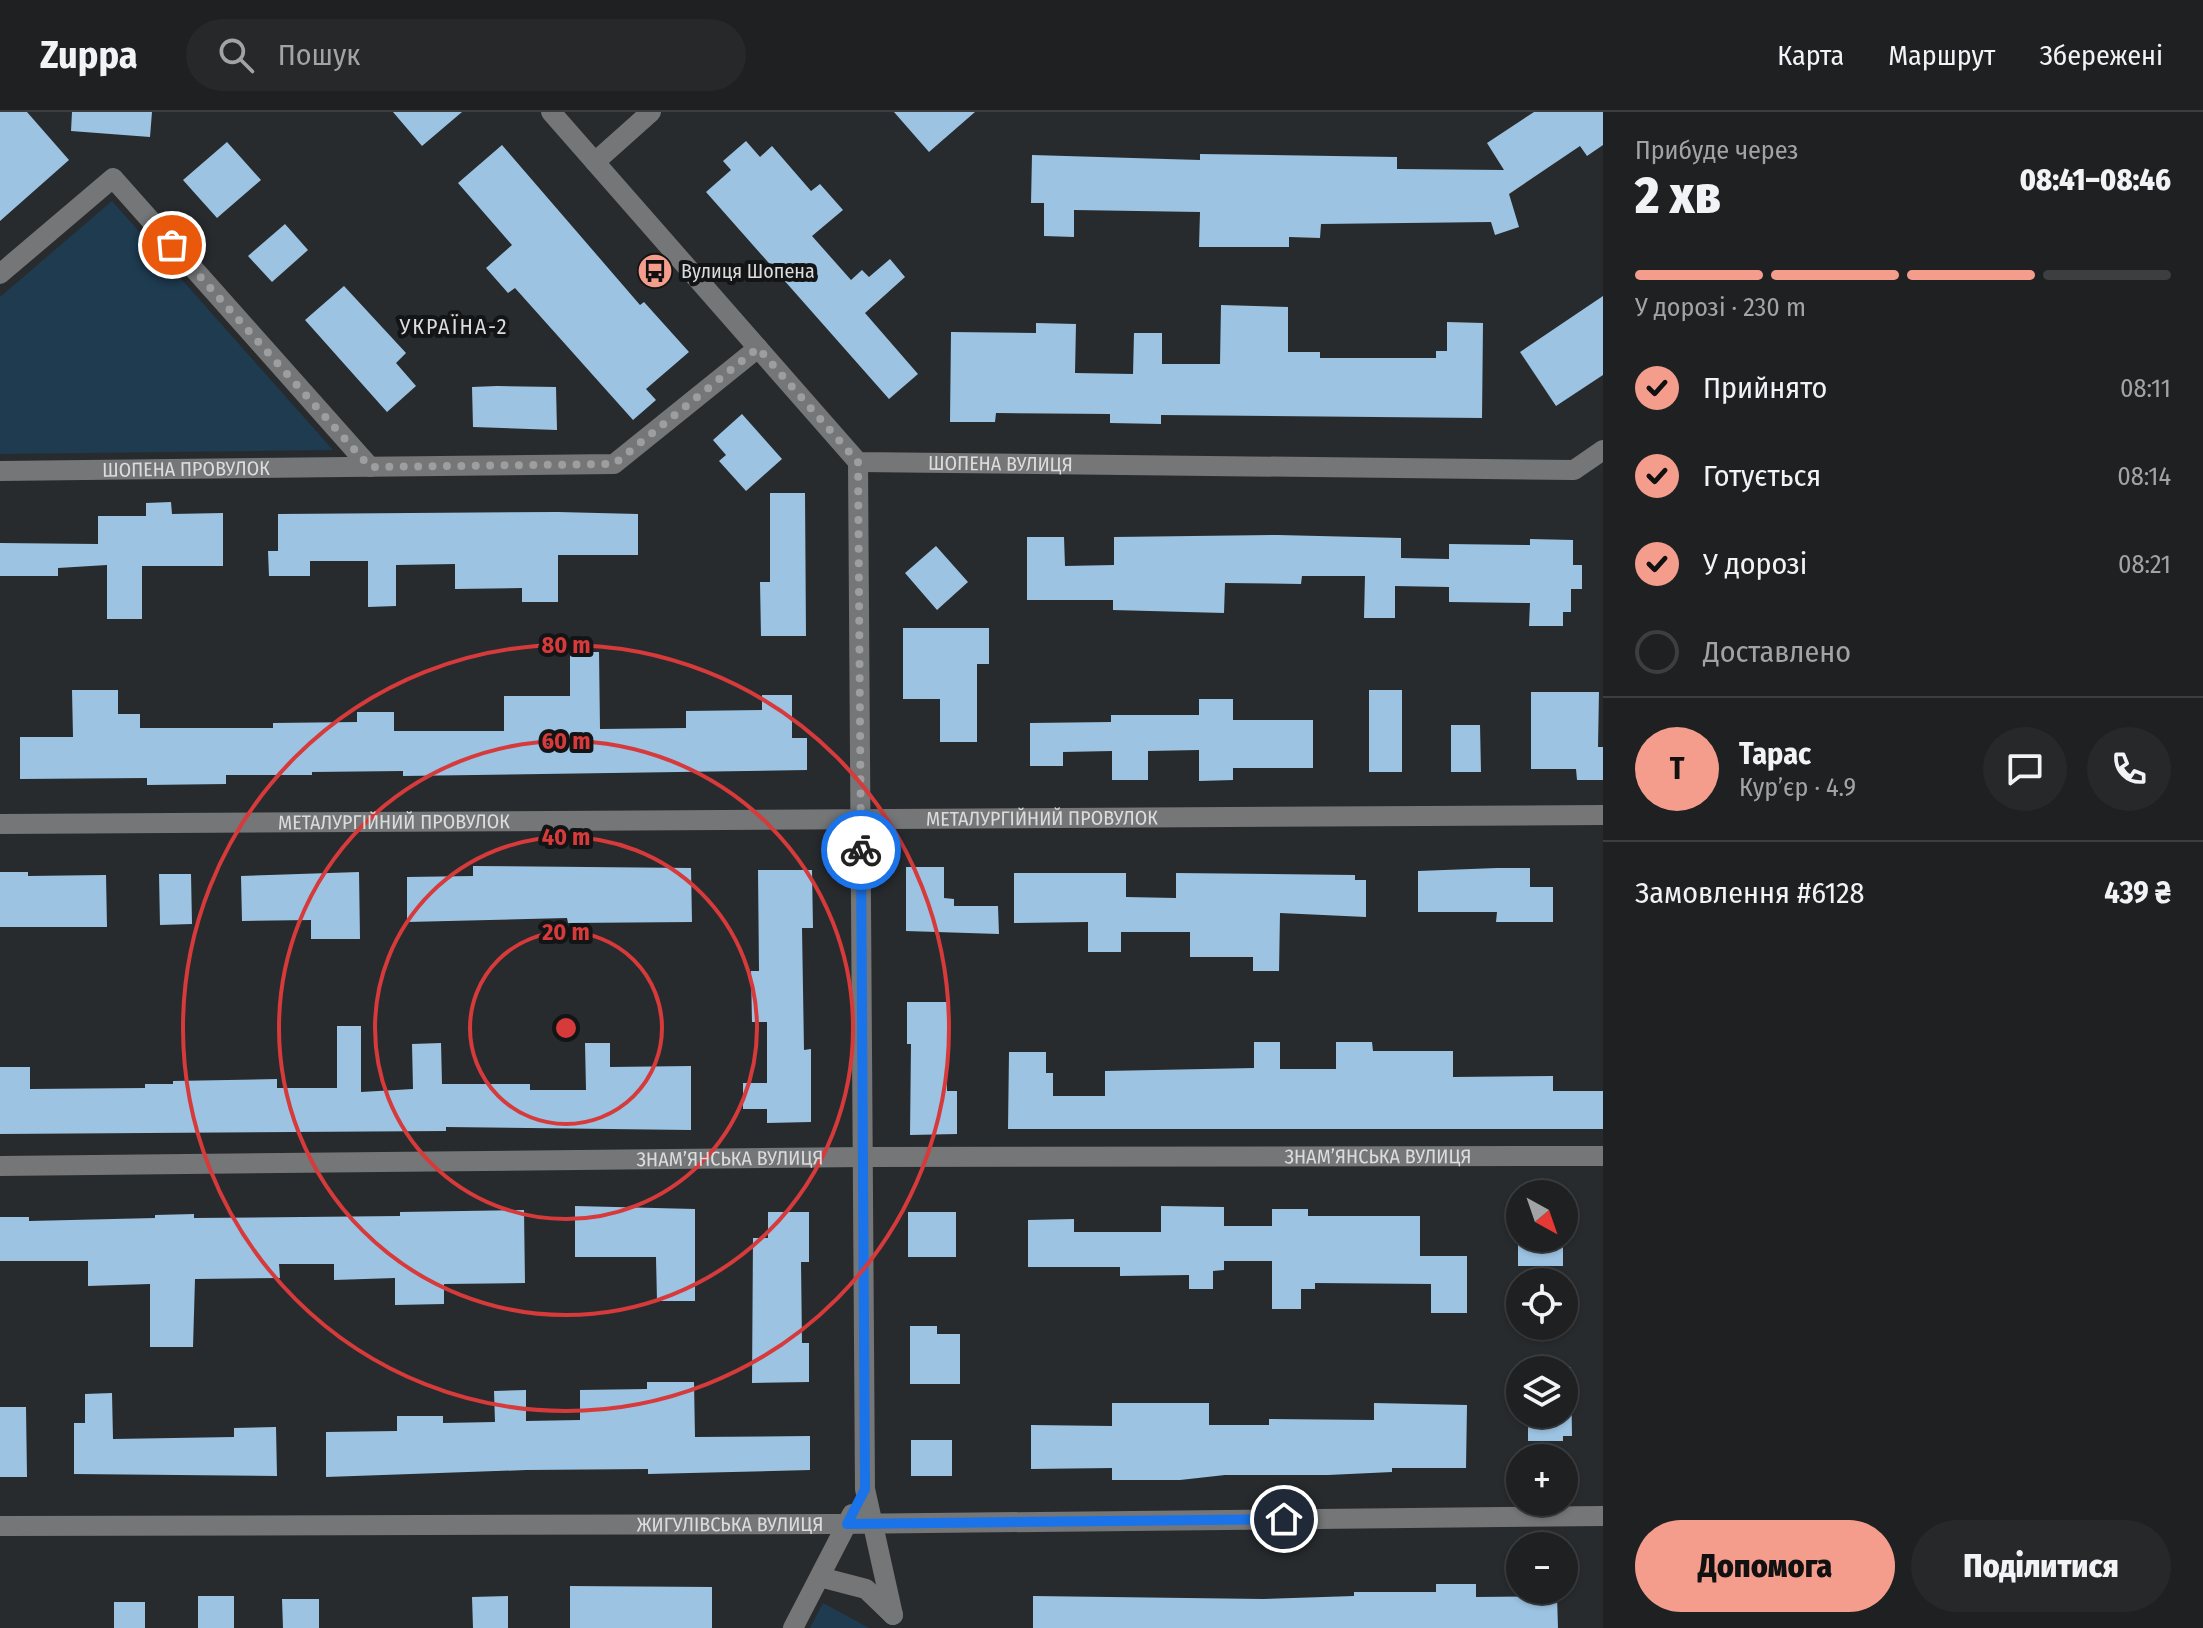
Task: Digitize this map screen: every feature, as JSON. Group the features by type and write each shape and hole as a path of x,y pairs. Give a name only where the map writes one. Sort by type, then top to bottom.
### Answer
{"street":[{"path":"551,112 858,462 865,1489 889,1621"},
{"path":"595,162 651,112"},
{"path":"0,274 113,178 370,467"},
{"name":"ШОПЕНА ПРОВУЛОК","path":"0,471 614,464 758,348"},
{"name":"ШОПЕНА ВУЛИЦЯ","path":"858,462 1574,470 1603,450"},
{"name":"МЕТАЛУРГІЙНИЙ ПРОВУЛОК","path":"0,824 1603,815"},
{"name":"ЗНАМ’ЯНСЬКА ВУЛИЦЯ","path":"0,1166 864,1157 1603,1156"},
{"path":"793,1628 865,1489"},
{"name":"ЖИГУЛІВСЬКА ВУЛИЦЯ","path":"0,1526 873,1524 1603,1516"},
{"path":"820,1577 866,1589 889,1621"}],"shaded area":[{"path":"112,201 333,450 0,454 0,297"},
{"path":"823,1603 869,1628 810,1628"}],"building":[{"path":"0,112 27,112 69,160 0,221"},
{"path":"72,112 152,112 150,137 71,131"},
{"path":"393,112 462,112 422,146"},
{"path":"894,112 975,112 929,152"},
{"path":"1534,112 1603,112 1603,145 1587,156 1580,146 1509,194 1519,227 1495,235 1491,222 1321,224 1320,238 1289,237 1289,247 1199,247 1200,212 1074,210 1074,237 1044,236 1044,203 1031,203 1032,155 1200,160 1200,154 1397,157 1397,169 1504,170 1487,143"},
{"path":"746,141 760,157 772,146 811,191 820,184 843,210 812,236 851,280 862,270 869,277 890,259 905,277 865,313 918,374 889,399 706,192 731,170 723,161"},
{"path":"227,142 261,180 217,218 183,180"},
{"path":"502,145 640,305 644,302 689,352 646,389 656,400 633,420 515,288 508,293 486,268 512,245 458,183"},
{"path":"285,224 308,250 272,282 248,256"},
{"path":"344,286 406,353 396,363 416,386 387,412 305,320"},
{"path":"1603,296 1603,375 1556,406 1520,352"},
{"path":"1221,305 1288,307 1288,352 1320,352 1320,358 1436,358 1436,351 1447,351 1447,322 1483,323 1482,418 1161,415 1161,424 1110,423 1110,414 996,413 995,422 950,422 951,332 1036,333 1036,323 1076,324 1075,373 1133,374 1134,333 1162,333 1162,364 1220,364"},
{"path":"472,387 556,387 557,430 473,427"},
{"path":"742,414 782,459 746,491 719,461 726,455 713,440"},
{"path":"770,493 805,493 806,636 761,636 760,582 770,582"},
{"path":"171,502 172,514 223,513 223,566 142,566 142,619 107,619 107,565 58,568 58,576 0,576 0,543 98,544 98,516 146,516 146,503"},
{"path":"278,514 638,514 638,555 558,555 558,602 522,602 522,588 455,589 455,564 396,565 396,606 368,607 368,561 310,561 310,576 269,576 268,551 278,551"},
{"path":"1278,535 1401,538 1401,558 1449,559 1449,544 1530,545 1530,539 1573,540 1573,565 1582,565 1582,589 1571,589 1571,612 1563,612 1563,626 1529,626 1530,603 1449,602 1449,587 1395,586 1395,618 1364,618 1365,576 1302,576 1301,584 1225,583 1224,613 1113,610 1113,600 1027,600 1027,537 1064,537 1065,566 1114,565 1114,537"},
{"path":"936,546 968,582 937,610 905,573"},
{"path":"903,628 989,628 989,664 977,664 977,742 940,742 940,699 903,699"},
{"path":"570,652 599,652 600,729 686,728 686,711 762,710 762,695 792,695 792,738 807,738 807,770 403,776 403,771 312,772 312,775 226,775 226,784 147,785 147,778 20,779 20,737 73,737 72,690 118,690 118,714 140,714 140,728 273,728 273,723 357,722 357,712 394,712 394,731 504,731 504,696 570,696"},
{"path":"1369,690 1402,690 1402,772 1369,772"},
{"path":"1531,692 1599,692 1598,747 1603,747 1603,780 1577,780 1576,769 1531,769"},
{"path":"1199,699 1233,699 1233,720 1313,720 1313,768 1233,768 1233,780 1199,781 1199,750 1148,751 1148,780 1112,780 1112,751 1063,752 1063,766 1030,766 1030,723 1111,722 1111,715 1199,715"},
{"path":"1451,725 1480,725 1481,772 1451,772"},
{"path":"473,866 691,868 692,922 568,923 567,918 407,922 407,877 473,876"},
{"path":"906,867 944,867 944,898 954,899 954,906 998,906 999,934 906,931"},
{"path":"1530,868 1530,887 1553,887 1553,922 1496,922 1497,912 1418,912 1418,871"},
{"path":"758,870 812,870 813,928 802,928 804,1050 811,1049 811,1122 767,1123 767,1109 743,1109 743,1083 767,1083 767,1022 752,1022 751,971 759,971"},
{"path":"0,872 28,872 28,876 106,875 107,927 0,927"},
{"path":"359,872 360,939 311,939 311,920 242,921 241,876"},
{"path":"1014,873 1126,873 1126,897 1176,898 1176,873 1355,875 1355,880 1366,880 1366,917 1280,913 1279,971 1253,971 1253,957 1190,957 1190,932 1121,932 1121,952 1088,952 1088,922 1014,923"},
{"path":"159,874 191,874 192,924 160,925"},
{"path":"907,1002 947,1002 947,1091 957,1091 957,1134 910,1135 911,1044 907,1044"},
{"path":"337,1026 361,1026 361,1092 413,1089 412,1044 441,1043 442,1084 530,1084 530,1090 586,1090 585,1043 610,1043 610,1067 691,1066 691,1130 446,1127 446,1131 0,1134 0,1067 30,1067 30,1089 145,1088 145,1084 173,1084 173,1081 277,1079 277,1088 337,1088"},
{"path":"1254,1042 1280,1042 1280,1069 1336,1069 1336,1042 1372,1042 1373,1051 1453,1051 1453,1077 1553,1076 1553,1091 1603,1091 1603,1129 1008,1129 1009,1052 1046,1052 1046,1073 1053,1073 1053,1096 1105,1096 1105,1071 1254,1068"},
{"path":"575,1206 695,1209 695,1301 657,1301 656,1257 575,1257"},
{"path":"1161,1206 1224,1207 1224,1226 1272,1226 1272,1209 1308,1209 1308,1216 1420,1216 1420,1256 1467,1256 1467,1313 1431,1313 1431,1284 1315,1283 1315,1289 1301,1289 1301,1309 1272,1309 1272,1261 1224,1261 1224,1270 1213,1271 1213,1289 1189,1289 1189,1275 1120,1276 1120,1267 1028,1267 1028,1220 1074,1219 1074,1232 1161,1232"},
{"path":"524,1210 525,1283 444,1284 444,1304 395,1305 395,1278 334,1280 334,1264 279,1264 280,1278 195,1279 193,1347 150,1347 150,1284 88,1286 88,1261 0,1261 0,1217 29,1217 29,1221 194,1214 194,1218 400,1216 400,1212"},
{"path":"768,1212 809,1212 809,1262 801,1262 802,1343 809,1343 809,1382 752,1383 753,1238 768,1238"},
{"path":"908,1212 956,1212 956,1257 908,1257"},
{"path":"1518,1252 1563,1252 1563,1266 1518,1266"},
{"path":"910,1326 937,1326 937,1334 960,1334 960,1384 910,1384"},
{"path":"647,1382 694,1382 695,1437 810,1436 810,1470 648,1474 648,1469 526,1470 326,1477 326,1432 397,1431 397,1416 443,1416 443,1423 495,1422 494,1391 526,1390 526,1421 580,1420 580,1390 647,1389"},
{"path":"112,1393 113,1439 234,1437 234,1428 276,1427 277,1476 74,1474 74,1423 85,1423 85,1394"},
{"path":"1112,1403 1209,1403 1209,1425 1269,1425 1269,1419 1374,1420 1374,1403 1467,1405 1466,1468 1392,1468 1392,1472 1328,1475 1225,1475 1180,1480 1112,1480 1112,1468 1031,1469 1031,1425 1112,1426"},
{"path":"0,1407 26,1407 27,1477 0,1477"},
{"path":"1528,1428 1572,1428 1572,1436 1563,1436 1563,1441 1528,1441"},
{"path":"911,1440 952,1440 952,1476 911,1476"},
{"path":"1436,1584 1476,1584 1476,1597 1506,1597 1506,1604 1557,1604 1558,1628 1033,1628 1033,1596 1263,1599 1354,1596 1354,1592 1436,1592"},
{"path":"570,1586 712,1587 712,1628 570,1628"},
{"path":"198,1596 234,1596 234,1628 198,1628"},
{"path":"508,1596 508,1628 473,1628 472,1597"},
{"path":"282,1599 319,1599 319,1628 283,1628"},
{"path":"114,1602 145,1602 145,1628 114,1628"}],"way so far":[{"path":"172,245 370,467 614,464 758,348 858,462 861,850"}],"place":[{"name":"Вулиця Шопена","path":"655,271"}],"district":[{"name":"УКРАЇНА-2","path":"454,326"}],"route":[{"path":"861,850 865,1489 847,1524 1284,1519"}]}
